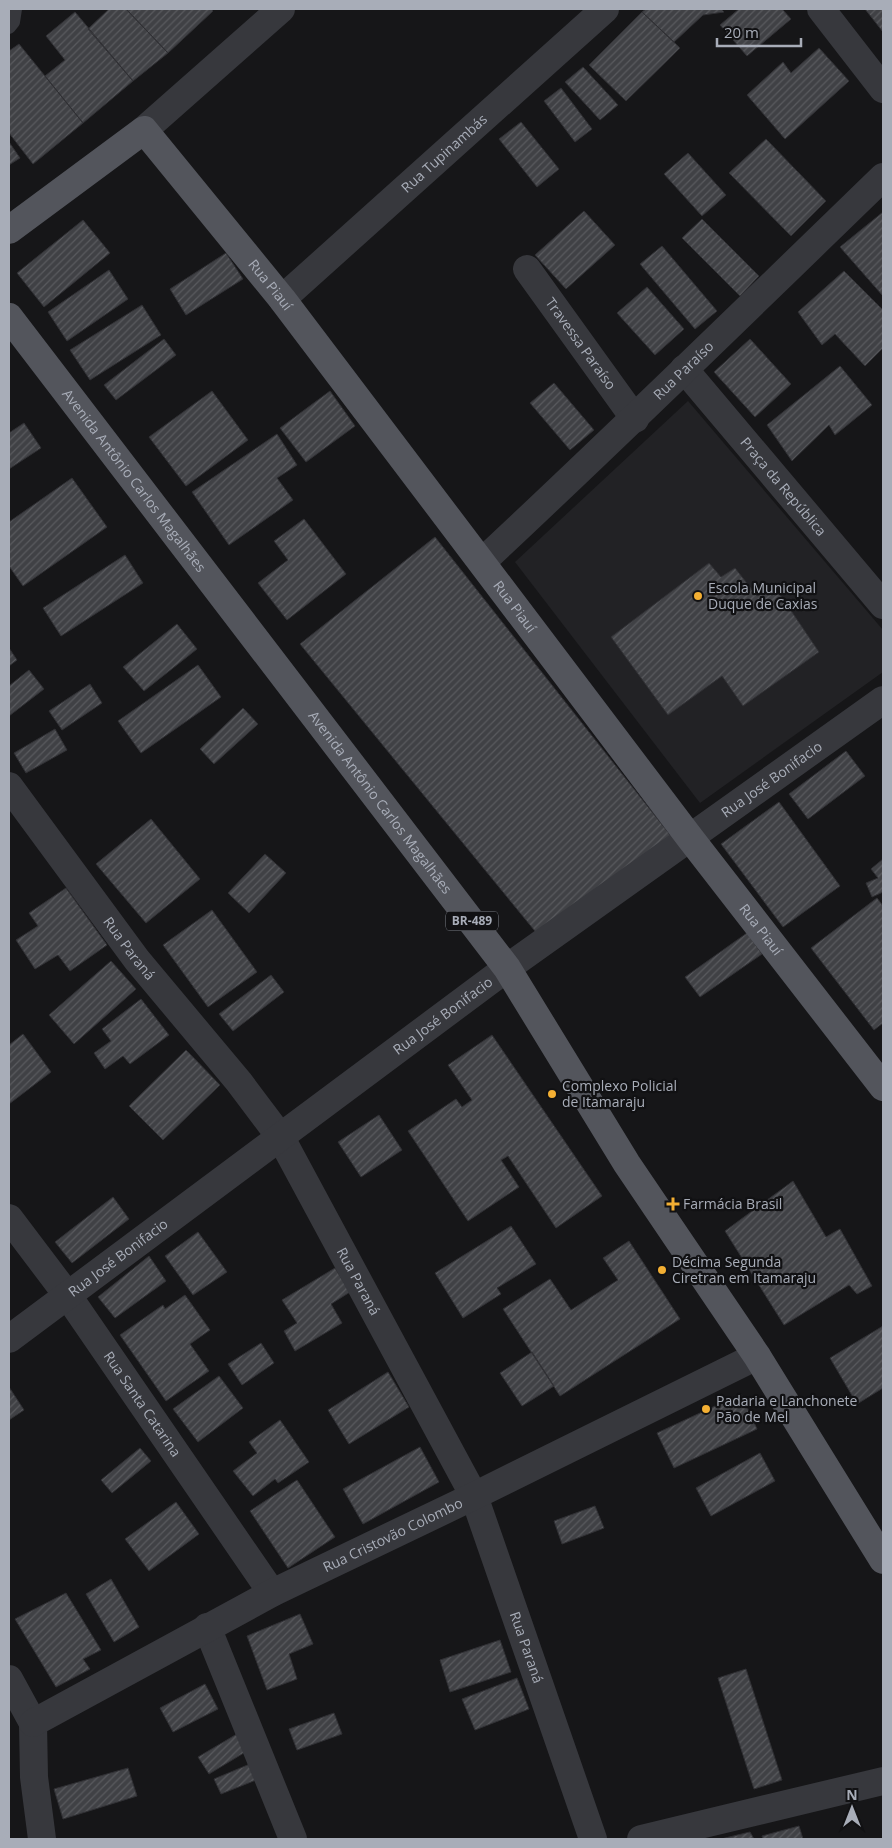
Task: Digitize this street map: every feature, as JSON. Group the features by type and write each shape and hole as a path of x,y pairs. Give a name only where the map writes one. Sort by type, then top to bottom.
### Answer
{"main road":[{"path":"9,230 144,130"},
{"name":"Rua Piauí","path":"144,130 282,299 690,838 883,1087"},
{"name":"Avenida Antônio Carlos Magalhães","path":"9,317 507,968 627,1164 757,1356 883,1560"}],"street":[{"path":"144,130 281,9"},
{"name":"Rua Tupinambás","path":"282,299 605,9"},
{"path":"821,9 883,89"},
{"name":"Rua Paraíso","path":"482,562 635,419 684,369 883,177"},
{"name":"Travessa Paraíso","path":"527,269 635,419"},
{"name":"Praça da República","path":"684,369 883,605"},
{"name":"Rua José Bonifacio","path":"9,1339 507,968 883,700"},
{"name":"Rua Paraná","path":"9,786 137,960 239,1082 281,1138 474,1496 593,1839"},
{"name":"Rua Santa Catarina","path":"9,1218 68,1296 272,1593"},
{"name":"Rua Cristovão Colombo","path":"33,1723 207,1626 272,1593 474,1496 757,1356"},
{"path":"207,1626 293,1839"},
{"path":"9,1679 33,1723 34,1777 42,1839"},
{"path":"641,1839 883,1781"}],"lane":[{"path":"9,27 15,9"}],"shaded area":[{"name":"Escola Municipal Duque de Caxias","path":"688,401 883,630 883,672 700,803 515,562"}],"building":[{"path":"109,9 126,9 168,53 133,81 88,29"},
{"path":"126,9 211,9 213,11 168,53"},
{"path":"646,9 721,9 724,12 703,15 674,42 642,12"},
{"path":"739,9 782,9 791,19 747,56 720,25"},
{"path":"865,9 883,9 883,32"},
{"path":"75,12 133,81 83,123 45,76 65,60 46,36"},
{"path":"642,12 680,48 626,101 589,65"},
{"path":"19,44 83,123 33,164 9,133 9,51"},
{"path":"819,48 849,81 785,139 747,95 783,62 791,73"},
{"path":"583,67 618,105 600,120 565,82"},
{"path":"561,88 592,129 575,142 544,101"},
{"path":"521,122 559,169 537,187 499,139"},
{"path":"766,139 826,201 791,236 729,173"},
{"path":"9,142 20,158 9,165"},
{"path":"688,153 726,195 702,216 664,174"},
{"path":"584,211 615,245 566,289 535,255"},
{"path":"883,212 883,296 840,247"},
{"path":"702,219 759,276 740,296 682,238"},
{"path":"83,220 110,253 44,307 17,273"},
{"path":"662,246 717,311 695,329 640,264"},
{"path":"226,253 243,279 186,315 170,289"},
{"path":"109,270 128,299 67,341 48,312"},
{"path":"844,271 883,310 883,348 865,366 835,334 822,345 798,312"},
{"path":"647,287 684,329 655,355 617,313"},
{"path":"142,305 161,335 90,380 70,350"},
{"path":"164,339 176,355 116,400 104,385"},
{"path":"750,339 791,384 755,417 714,372"},
{"path":"840,366 872,405 835,435 829,425 792,461 767,425"},
{"path":"554,383 594,430 570,450 530,403"},
{"path":"212,391 248,440 186,486 149,437"},
{"path":"330,391 355,426 306,462 280,428"},
{"path":"24,423 41,448 9,469 9,433"},
{"path":"277,434 297,465 277,478 293,500 229,545 192,492"},
{"path":"72,478 107,527 23,586 9,566 9,522"},
{"path":"304,519 346,574 287,620 258,583 288,560 274,541"},
{"path":"435,537 675,841 539,936 300,644"},
{"path":"125,555 143,583 61,636 43,608"},
{"path":"709,563 721,577 735,568 757,596 775,587 819,652 743,706 722,676 668,715 611,637"},
{"path":"177,624 197,649 144,691 123,667"},
{"path":"9,648 17,660 9,666"},
{"path":"198,665 221,697 141,753 118,721"},
{"path":"29,670 44,689 9,716 9,686"},
{"path":"90,684 102,703 62,730 49,711"},
{"path":"243,708 258,724 214,764 200,749"},
{"path":"55,729 67,750 26,773 14,753"},
{"path":"846,751 865,776 808,819 789,794"},
{"path":"779,802 840,886 783,927 721,844"},
{"path":"151,819 200,879 146,923 96,864"},
{"path":"265,854 286,873 249,913 228,893"},
{"path":"883,859 883,892 872,897 866,883 878,878 871,869"},
{"path":"66,888 107,945 70,971 58,955 35,969 16,940 38,926 29,913"},
{"path":"877,898 883,906 883,1023 874,1030 811,948"},
{"path":"212,910 257,972 208,1007 163,945"},
{"path":"747,933 762,954 700,997 685,977"},
{"path":"111,961 136,989 74,1044 49,1015"},
{"path":"271,975 284,992 233,1031 219,1014"},
{"path":"141,999 169,1035 130,1064 123,1056 105,1069 94,1053 111,1041 102,1029"},
{"path":"23,1034 51,1072 9,1104 9,1045"},
{"path":"492,1035 602,1196 556,1228 508,1156 501,1160 519,1187 468,1221 408,1131 456,1099 462,1107 472,1100 448,1065"},
{"path":"186,1050 220,1085 163,1140 129,1106"},
{"path":"379,1115 402,1150 361,1177 338,1142"},
{"path":"793,1181 826,1237 840,1229 872,1286 857,1294 849,1285 784,1325 725,1231"},
{"path":"113,1197 129,1219 72,1263 55,1242"},
{"path":"511,1226 536,1264 497,1288 501,1294 463,1318 435,1273"},
{"path":"198,1232 227,1272 193,1295 165,1256"},
{"path":"629,1241 680,1319 560,1396 503,1309 550,1279 571,1310 618,1280 603,1258"},
{"path":"149,1256 166,1281 115,1318 98,1297"},
{"path":"335,1268 350,1292 331,1304 342,1323 295,1351 284,1331 297,1323 282,1300"},
{"path":"185,1295 210,1330 190,1344 209,1371 166,1401 120,1335 163,1305 165,1309"},
{"path":"883,1326 883,1388 857,1404 830,1358"},
{"path":"261,1343 274,1363 242,1385 228,1364"},
{"path":"532,1352 554,1386 522,1406 500,1373"},
{"path":"388,1372 409,1407 349,1444 328,1410"},
{"path":"219,1376 243,1408 198,1442 173,1409"},
{"path":"9,1387 24,1410 9,1420"},
{"path":"741,1394 757,1429 674,1468 657,1433"},
{"path":"280,1420 309,1462 278,1483 275,1479 253,1496 233,1471 257,1453 249,1442"},
{"path":"420,1447 439,1482 363,1524 343,1489"},
{"path":"140,1448 151,1461 112,1493 101,1480"},
{"path":"760,1453 775,1481 711,1516 696,1488"},
{"path":"297,1480 335,1537 288,1568 250,1511"},
{"path":"176,1502 199,1534 149,1571 125,1539"},
{"path":"595,1506 604,1528 562,1544 554,1521"},
{"path":"111,1579 139,1627 114,1642 86,1594"},
{"path":"66,1593 101,1650 83,1659 90,1669 56,1687 15,1619"},
{"path":"300,1614 313,1644 289,1654 297,1679 267,1690 247,1636"},
{"path":"500,1640 511,1672 450,1692 440,1660"},
{"path":"746,1669 782,1780 754,1789 718,1678"},
{"path":"517,1678 529,1709 475,1730 462,1699"},
{"path":"205,1684 218,1709 173,1732 160,1708"},
{"path":"334,1713 342,1734 297,1750 289,1729"},
{"path":"237,1734 247,1751 209,1774 198,1757"},
{"path":"250,1764 256,1780 221,1794 214,1779"},
{"path":"128,1768 137,1796 63,1819 54,1789"},
{"path":"799,1826 803,1839 763,1839 762,1836"},
{"path":"750,1832 754,1839 721,1839"}],"place":[{"name":"Escola Municipal Duque de Caxias","path":"698,596"},
{"name":"Complexo Policial de Itamaraju","path":"552,1094"},
{"name":"Farmácia Brasil","path":"673,1204"},
{"name":"Décima Segunda Ciretran em Itamaraju","path":"662,1270"},
{"name":"Padaria e Lanchonete Pão de Mel","path":"706,1409"}]}
